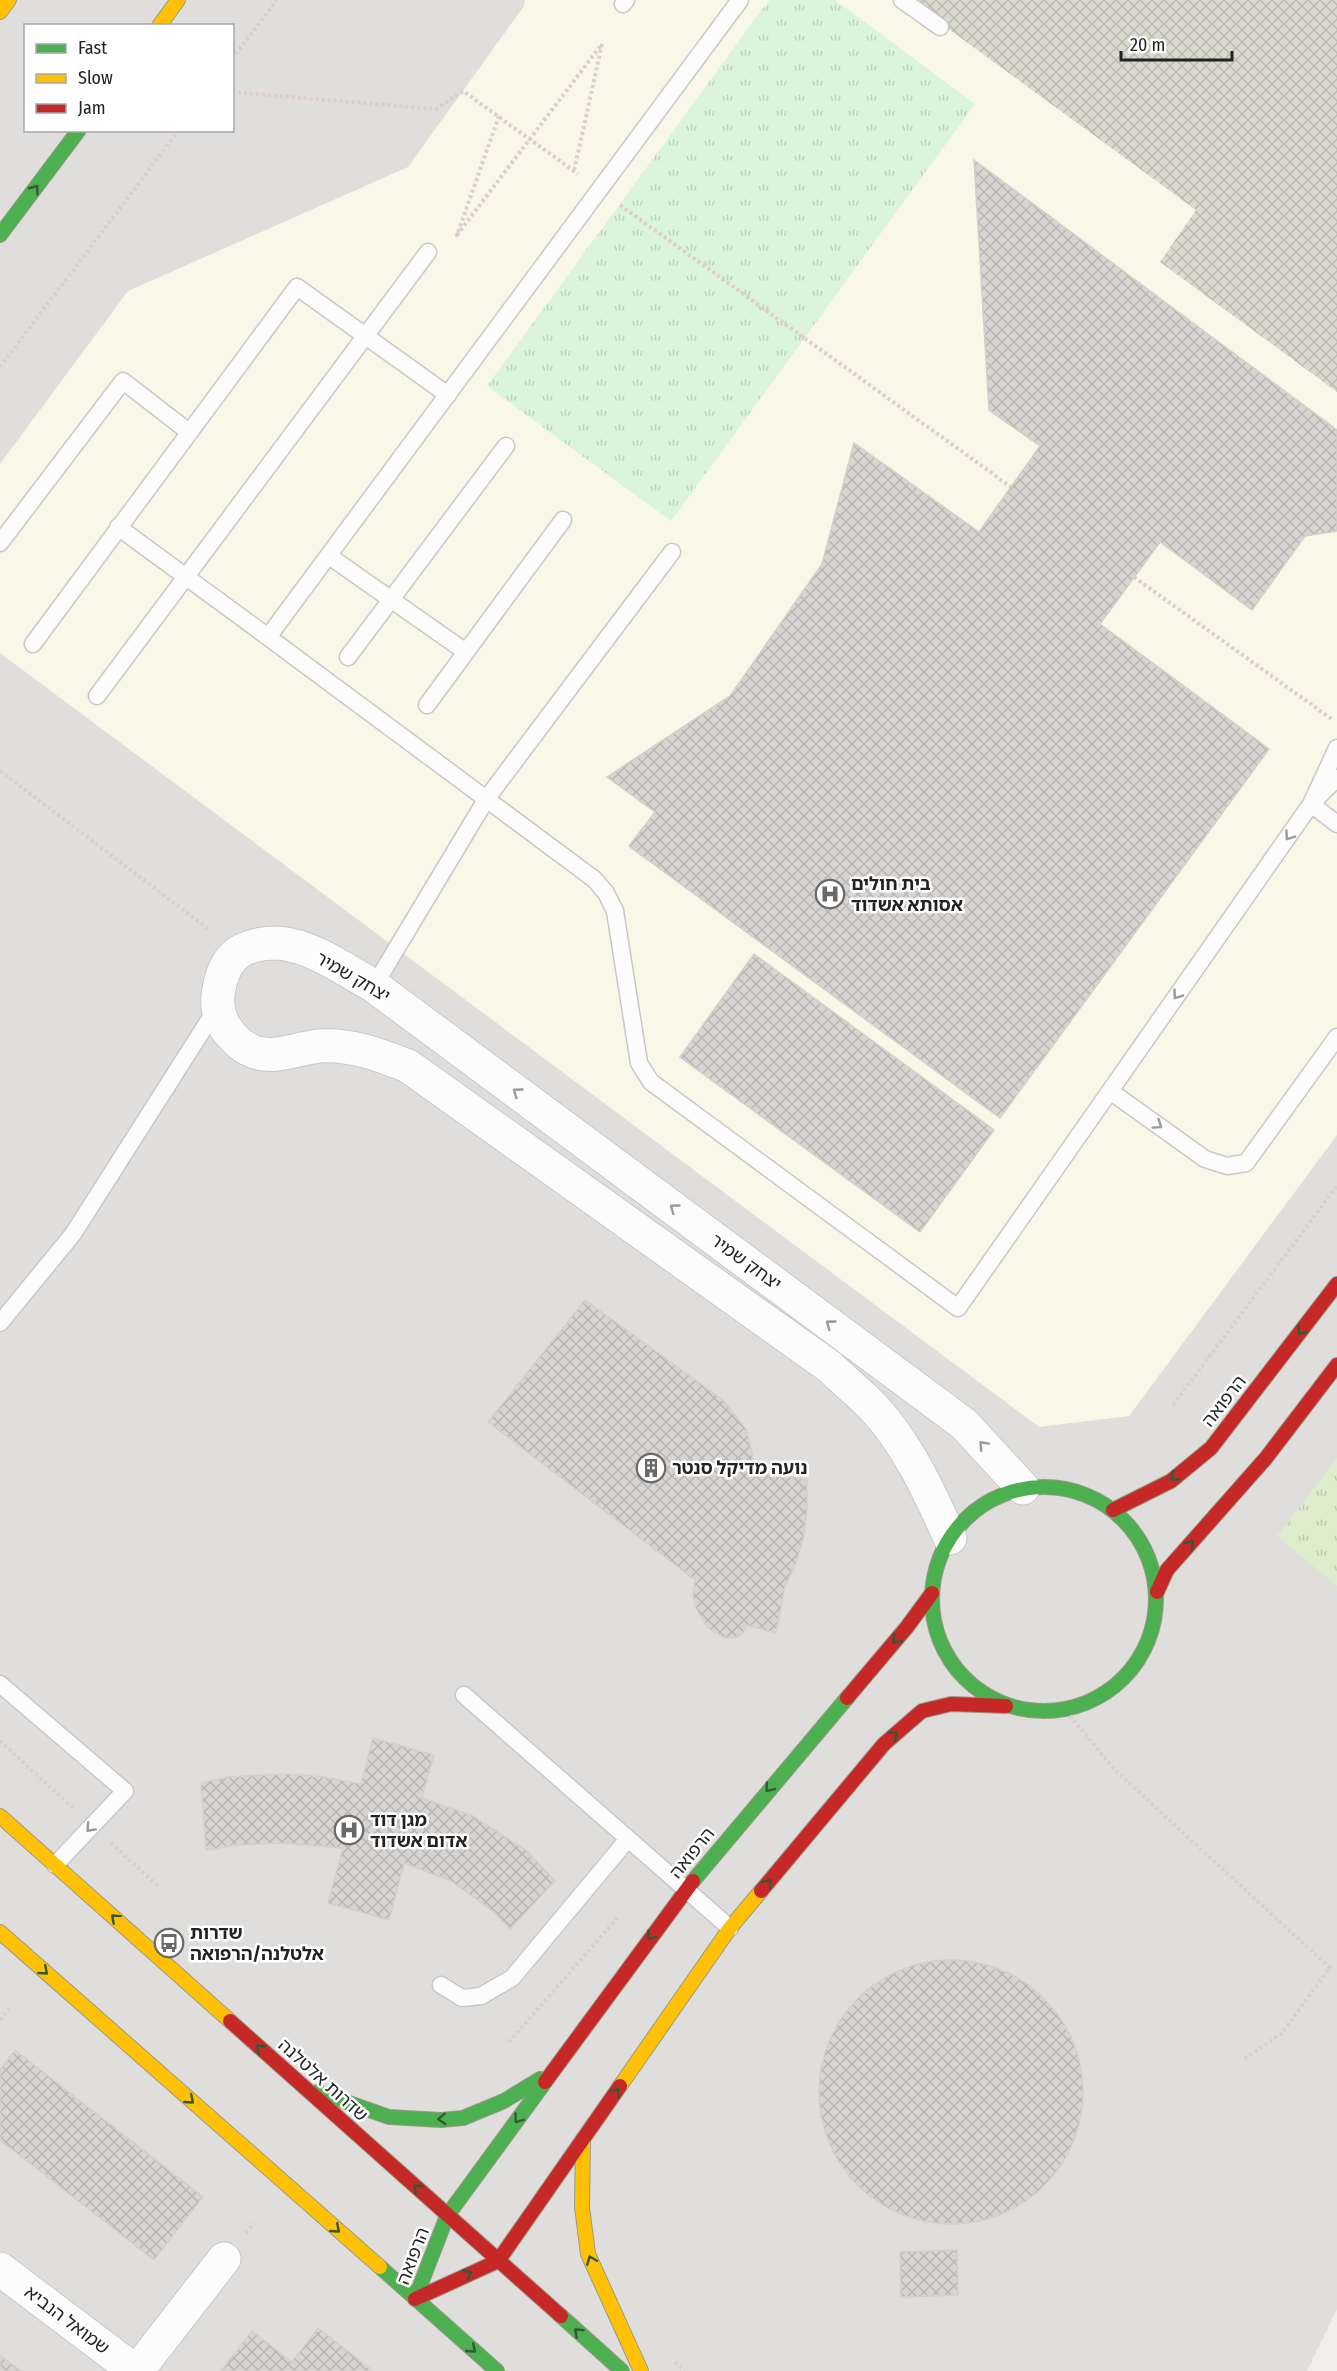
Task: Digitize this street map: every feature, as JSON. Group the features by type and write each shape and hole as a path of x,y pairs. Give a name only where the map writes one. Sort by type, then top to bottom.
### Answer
{"street":[{"path":"0,12 9,0"},
{"path":"160,24 178,0"},
{"path":"0,235 77,132"},
{"name":"יצחק שמיר","path":"239,952 258,944 280,943 323,957 374,986 964,1424 1023,1488"},
{"path":"218,1005 218,993 228,962 239,952"},
{"name":"יצחק שמיר","path":"218,1005 221,1019 235,1039 248,1049 263,1054 280,1054 319,1046 344,1047 375,1053 408,1066 830,1367 875,1409 902,1447 928,1488 950,1538"},
{"name":"הרפואה","path":"1113,1510 1171,1481 1211,1448 1337,1284"},
{"path":"1157,1592 1167,1570 1266,1458 1337,1365"},
{"path":"1054,1486 1085,1493 1113,1510 1136,1533 1150,1561 1157,1592 1156,1615 1150,1638 1140,1659 1126,1678 1109,1692 1088,1704 1065,1710 1035,1713 1006,1706 975,1689 950,1662 935,1629 932,1593 937,1564 950,1538 969,1515 986,1503 1023,1488 1054,1486"},
{"name":"הרפואה","path":"416,2299 447,2216 552,2072 686,1889 907,1627 932,1593"},
{"name":"הרפואה","path":"416,2299 498,2260 730,1928 884,1744 922,1712 951,1704 1006,1706"},
{"name":"שדרות אלטלנה","path":"0,1816 622,2371"},
{"path":"0,1932 497,2371"},
{"path":"304,2087 389,2117 441,2120 463,2118 504,2101 552,2072"},
{"path":"583,2139 582,2207 588,2254 641,2371"},
{"name":"שמואל הנביא","path":"0,2269 136,2371 224,2259"}],"lane":[{"path":"268,637 740,0"},
{"path":"902,0 940,27"},
{"path":"97,696 428,252"},
{"path":"33,644 297,287 448,395"},
{"path":"0,543 123,381 189,432"},
{"path":"348,657 506,446"},
{"path":"427,705 563,520"},
{"path":"118,527 594,879 606,893 615,911 639,1063 651,1082 958,1308 1311,804 1337,778"},
{"path":"374,986 487,798 672,552"},
{"path":"328,556 466,652"},
{"path":"1311,804 1337,748"},
{"path":"1311,804 1337,824"},
{"path":"0,1323 73,1234 218,1005"},
{"path":"1110,1091 1205,1159 1227,1166 1246,1163 1337,1037"},
{"path":"0,1684 125,1791 55,1865"},
{"path":"464,1695 730,1928"},
{"path":"441,1985 462,1998 481,1996 512,1978 628,1839"}],"path":[{"path":"234,56 278,0"},
{"path":"499,116 457,235 602,44 574,171"},
{"path":"234,92 436,109 463,91 1011,487"},
{"path":"0,367 177,132"},
{"path":"1134,576 1337,724"},
{"path":"0,771 239,952"},
{"path":"1173,1405 1337,1186"},
{"path":"1065,1710 1115,1770 1330,1968 1281,2034 1244,2059"},
{"path":"509,2042 625,1909"},
{"path":"0,2020 11,2006"}],"shaded area":[{"path":"0,0 1337,0 1337,2309 1307,2371 0,2371"},
{"name":"בית חולים אסותא אשדוד","path":"525,0 1337,0 1337,1135 1129,1416 1039,1427 0,653 0,464 128,291 408,167 524,6"},
{"path":"909,0 1337,0 1337,392 1160,262 1196,210"},
{"path":"0,666 254,852 185,940 0,1190"},
{"path":"193,1012 225,1051 349,1062 368,1069 505,1165 567,1189 604,1213 451,1378 350,1292 183,1396 360,1561 139,1832 0,1704 0,1255 66,1176 163,1036"}],"green space":[{"path":"769,0 835,0 975,104 671,521 487,386"},
{"path":"1337,1458 1337,1586 1277,1536"}],"building":[{"path":"974,160 1337,430 1337,531 1305,536 1252,610 1160,542 1100,624 1269,749 1000,1118 629,846 655,812 607,777 730,696 822,564 854,443 979,532 1040,446 989,410"},
{"path":"754,954 994,1130 920,1232 680,1057"},
{"name":"נועה מדיקל סנטר","path":"585,1300 723,1400 746,1429 752,1453 753,1473 807,1479 807,1511 803,1539 796,1563 785,1587 776,1633 746,1625 743,1633 737,1637 726,1638 713,1632 705,1624 695,1606 693,1594 695,1580 488,1422"},
{"name":"מגן דוד אדום אשדוד","path":"373,1738 434,1755 422,1798 473,1816 527,1851 555,1881 510,1929 494,1912 451,1881 404,1863 389,1920 328,1903 343,1848 282,1843 237,1845 206,1850 201,1783 229,1777 286,1774 323,1777 361,1784"},
{"path":"951,1960 977,1963 1001,1970 1035,1990 1053,2008 1073,2042 1080,2066 1083,2092 1080,2118 1073,2142 1053,2176 1035,2194 1001,2214 977,2221 951,2224 925,2221 901,2214 867,2194 849,2176 829,2142 822,2118 819,2092 822,2066 829,2042 849,2008 867,1990 901,1970 925,1963"},
{"path":"15,2050 203,2197 154,2260 0,2140 0,2070"},
{"path":"957,2250 958,2295 901,2297 900,2252"},
{"path":"318,2328 373,2371 221,2371 252,2331 292,2362"},
{"path":"1,2356 21,2371 0,2371"}],"traffic: fast":[{"path":"0,235 77,132"},
{"path":"1033,1487 1055,1487 1087,1495 1106,1505 1124,1519 1138,1537 1152,1566 1156,1599 1152,1632 1148,1642 1138,1661 1124,1679 1106,1693 1077,1707 1055,1711 1033,1711 1001,1703 982,1693 964,1679 950,1661 936,1632 932,1610 932,1588 940,1556 950,1537 964,1519 982,1505 1011,1491 1033,1487"},
{"path":"693,1881 847,1698"},
{"path":"318,2092 389,2117 441,2120 463,2118 504,2101 540,2079"},
{"path":"415,2299 447,2216 545,2082"},
{"path":"380,2267 497,2371"},
{"path":"561,2316 622,2371"}],"traffic: slow":[{"path":"0,12 9,0"},
{"path":"160,24 178,0"},
{"path":"0,1816 230,2021"},
{"path":"620,2086 730,1928 761,1891"},
{"path":"0,1932 380,2267"},
{"path":"583,2139 582,2207 588,2254 641,2371"}],"traffic: jam":[{"path":"1113,1510 1171,1481 1211,1448 1337,1284"},
{"path":"1157,1592 1167,1570 1266,1458 1337,1365"},
{"path":"847,1698 907,1627 932,1593"},
{"path":"761,1891 884,1744 922,1711 951,1704 1006,1706"},
{"path":"545,2082 693,1881"},
{"path":"230,2021 561,2316"},
{"path":"415,2299 498,2261 620,2086"}],"place":[{"name":"בית חולים אסותא אשדוד","path":"830,894"},
{"name":"נועה מדיקל סנטר","path":"651,1468"},
{"name":"מגן דוד אדום אשדוד","path":"349,1830"},
{"name":"שדרות אלטלנה/הרפואה","path":"169,1943"}]}
